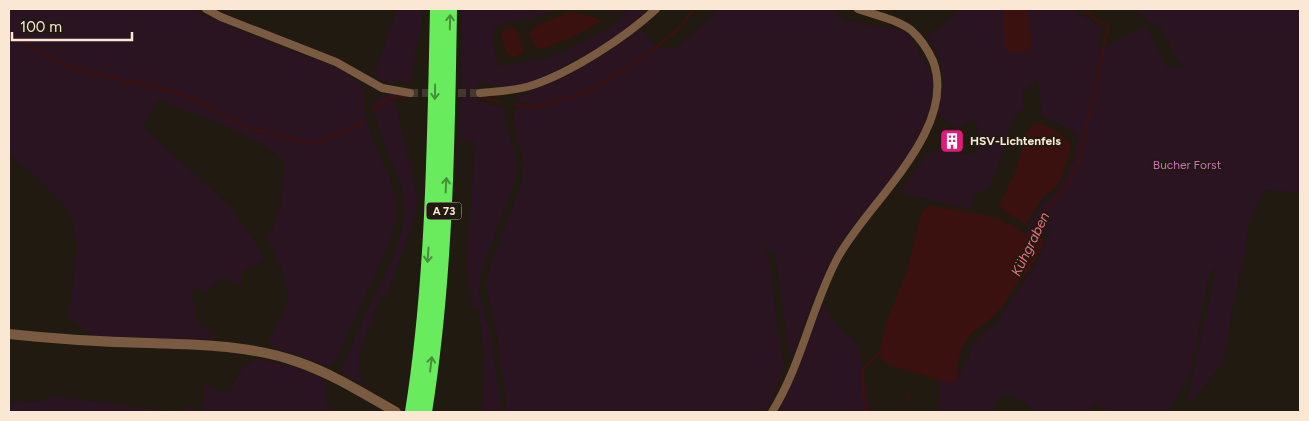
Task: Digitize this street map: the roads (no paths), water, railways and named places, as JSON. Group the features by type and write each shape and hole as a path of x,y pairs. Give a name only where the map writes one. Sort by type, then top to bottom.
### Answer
{"highway":[{"name":"A 73","path":"412,412 422,328 434,176 437,9"},
{"name":"A 73","path":"425,412 442,254 447,158 450,9"}],"street":[{"path":"206,9 221,17 336,62 382,88 410,93"},
{"path":"480,93 521,88 546,80 584,60 624,35 656,9"},
{"path":"772,412 791,377 827,279 838,257 854,232 876,207 911,158 932,117 938,92 936,73 930,55 917,36 900,24 858,9"},
{"path":"9,334 65,340 192,345 260,351 298,362 352,387 396,412"}],"water":[{"path":"1002,9 1028,9 1032,47 1019,52 1005,49"},
{"path":"569,12 604,20 571,38 538,50 529,34 533,27"},
{"path":"507,27 517,29 524,52 514,57 507,54 500,35"},
{"path":"1034,123 1047,126 1068,140 1071,147 1059,184 1043,197 1025,224 1003,211 999,206 1015,173 1027,132"},
{"path":"930,206 998,218 1025,234 1036,232 1044,240 1044,245 1028,272 1015,286 1003,306 966,340 959,356 956,380 951,383 888,365 881,360 881,345 886,323 906,273 921,215 923,210"}],"waterway":[{"path":"515,105 532,108 584,93 639,61 678,29 694,9"},
{"name":"Kühgraben","path":"1032,236 1041,216 1069,182 1080,157 1108,27 1081,9"},
{"path":"9,34 66,66 185,95 246,127 313,144 358,125 363,120"},
{"path":"374,111 389,97 413,96"},
{"path":"482,98 501,102"},
{"name":"Kühgraben","path":"864,412 863,370 883,350"},
{"path":"905,401 908,396"}],"tunnel":[{"path":"410,93 480,93"}],"place":[{"name":"HSV-Lichtenfels","path":"952,141"}],"park label":[{"name":"Bucher Forst","path":"1187,165"}]}
